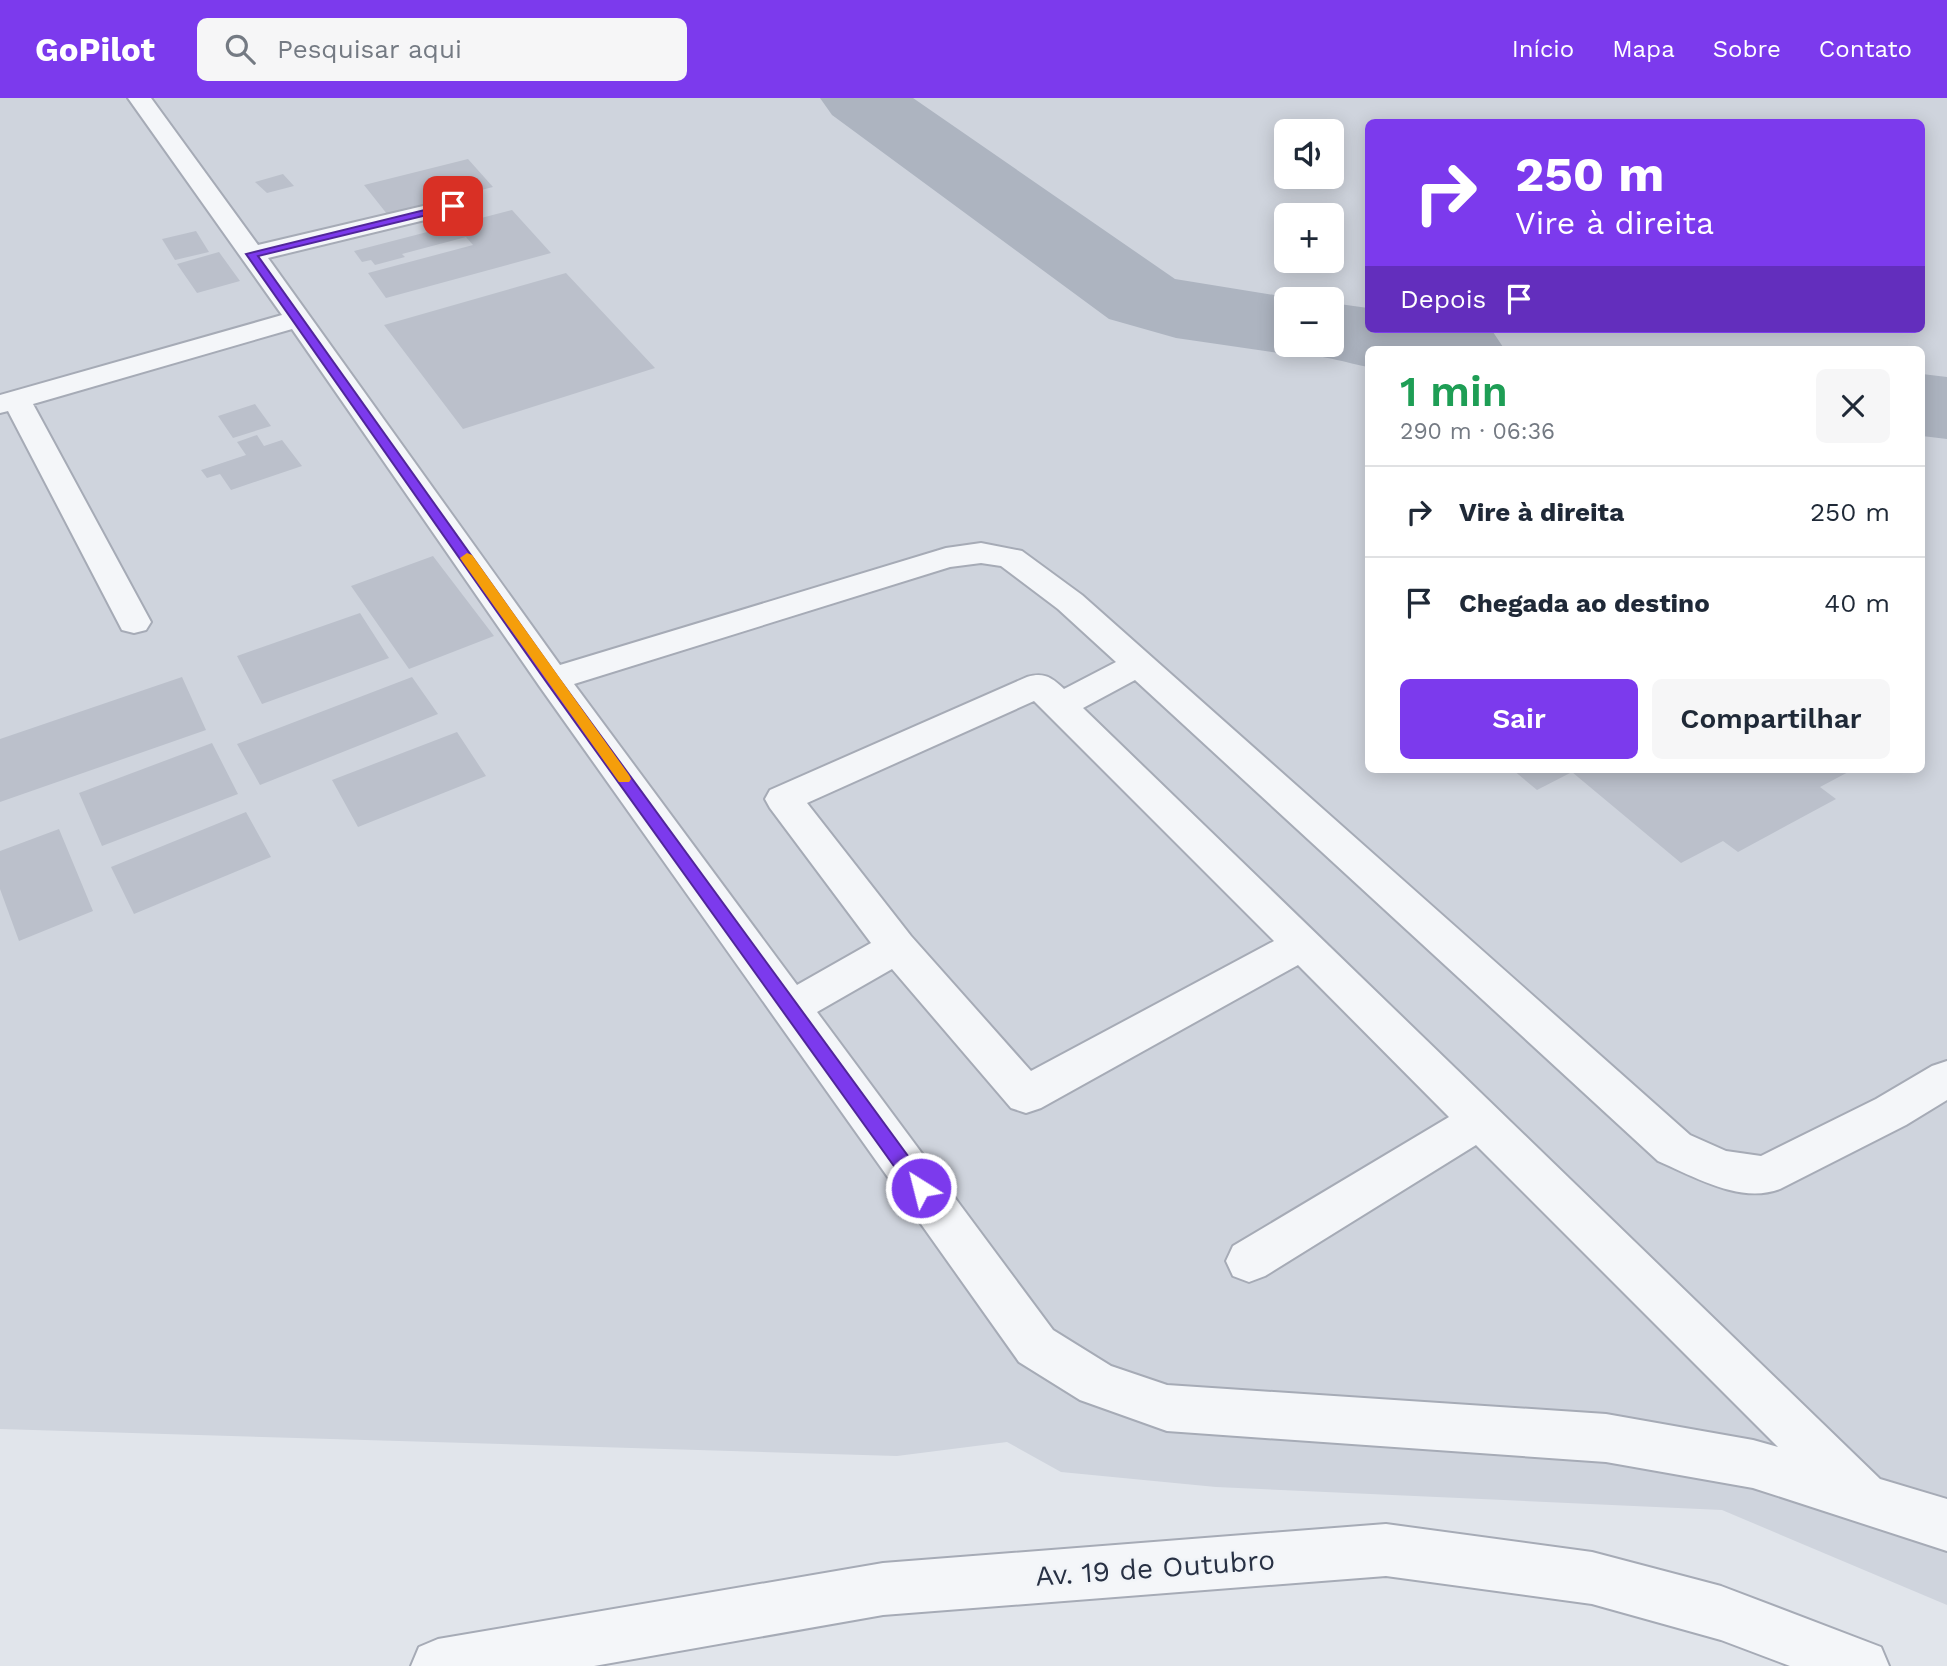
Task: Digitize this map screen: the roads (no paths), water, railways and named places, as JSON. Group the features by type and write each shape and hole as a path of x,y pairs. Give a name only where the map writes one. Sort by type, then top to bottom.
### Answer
{"street":[{"path":"139,98 299,319 552,679 1035,1346 1097,1384 1167,1408 1606,1438 1753,1464 1947,1525"},
{"path":"252,254 453,206"},
{"path":"134,622 8,402 299,319"},
{"path":"552,679 946,558 981,553 1011,558 1070,602 1674,1148 1722,1168 1764,1176 1891,1112 1947,1078"},
{"path":"1059,706 1139,664"},
{"path":"1302,944 1026,1095 897,947 783,799 1039,685 1059,706 1302,944 1867,1501"},
{"path":"790,1007 897,947"},
{"path":"1249,1261 1480,1120"},
{"name":"Av. 19 de Outubro","path":"438,1666 883,1589 1386,1550 1592,1578 1721,1613 1862,1666"}]}
